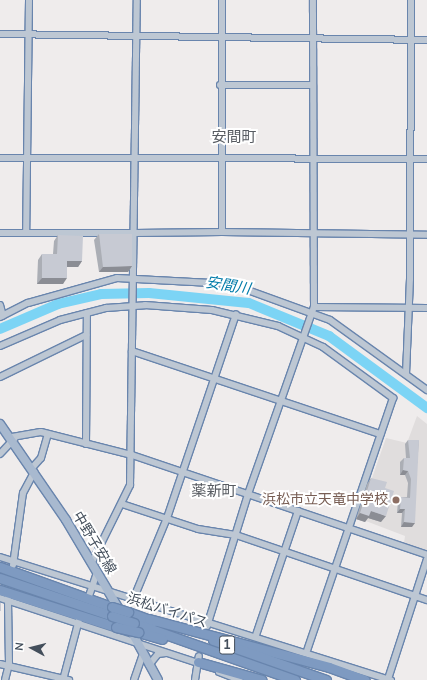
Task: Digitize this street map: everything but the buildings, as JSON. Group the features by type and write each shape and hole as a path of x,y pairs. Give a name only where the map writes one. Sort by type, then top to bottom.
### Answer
{"highway":[{"name":"浜松バイパス","path":"0,568 112,611 136,632"},
{"name":"浜松バイパス","path":"0,578 112,611 128,612 326,680"},
{"name":"1","path":"0,590 116,627 246,664 295,680"},
{"name":"1","path":"148,619 329,667 349,677"},
{"path":"198,659 262,680"},
{"path":"349,677 365,680"}],"main road":[{"name":"中野子安線","path":"0,424 13,438 92,562 110,594 136,632 143,654 158,680"}],"street":[{"path":"26,233 29,0"},
{"path":"92,562 122,504 130,485 132,455 132,305 135,233 134,157 137,0"},
{"path":"222,0 220,85 222,232"},
{"path":"208,624 248,494 302,337 313,310 313,0"},
{"path":"406,374 411,234 409,158 411,0"},
{"path":"0,34 427,40"},
{"path":"220,85 312,85"},
{"path":"0,158 313,157 427,159"},
{"path":"0,233 222,232 427,235"},
{"path":"0,305 1,316 72,289 133,278 232,284 313,310 351,333 427,390"},
{"path":"0,346 87,313 132,305 188,307 236,314 302,337 346,362 393,398 307,651"},
{"path":"313,310 427,308"},
{"path":"86,444 87,313"},
{"path":"133,600 167,518 216,378 236,314"},
{"path":"0,377 86,335"},
{"path":"132,351 380,434"},
{"path":"13,564 24,493 33,470 41,458 48,434"},
{"path":"0,454 13,438 48,434 132,455 349,528 427,556"},
{"path":"122,504 198,529 236,535 427,600"},
{"path":"256,635 298,511"},
{"path":"0,558 13,564 208,624 256,635 390,679 427,559"},
{"path":"89,596 97,573"},
{"path":"0,598 7,598 79,620 136,632 174,654"},
{"path":"5,680 9,664 7,598"},
{"path":"0,664 9,664 65,680 79,620"},
{"path":"134,680 143,654"},
{"path":"149,665 158,654 174,654 198,659 223,677 240,680"},
{"path":"324,657 349,677 378,675"},
{"path":"195,680 198,659"}],"shaded area":[{"name":"浜松市立天竜中学校","path":"417,416 427,424 427,553 404,543 405,536 358,518 386,438 407,443"}],"waterway":[{"name":"安間川","path":"0,329 58,304 101,294 149,293 249,303 329,336 427,408"}],"tunnel":[{"path":"199,656 206,630"}],"place":[{"name":"浜松市立天竜中学校","path":"396,500"}],"district":[{"name":"安間町","path":"234,138"},
{"name":"薬新町","path":"214,492"}]}
